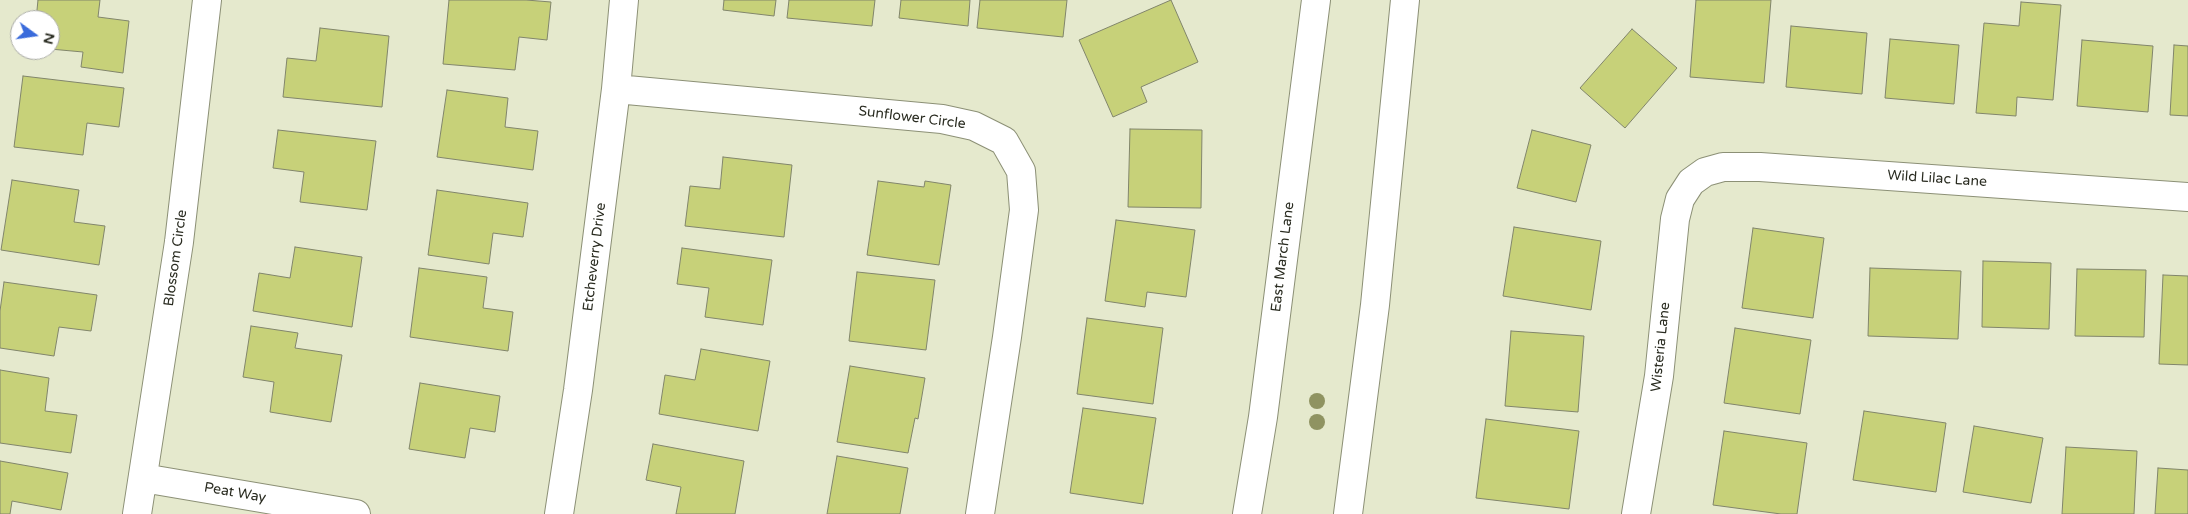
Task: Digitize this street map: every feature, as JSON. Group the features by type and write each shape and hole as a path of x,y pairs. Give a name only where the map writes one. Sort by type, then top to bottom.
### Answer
{"street":[{"name":"Blossom Circle","path":"137,514 179,242 207,0"},
{"name":"Etcheverry Drive","path":"559,514 578,390 616,89 624,0"},
{"name":"East March Lane","path":"1247,514 1263,417 1316,0"},
{"path":"1348,514 1375,305 1405,0"},
{"name":"Sunflower Circle","path":"616,89 942,119 974,126 1004,142 1021,171 1024,210 980,514"},
{"name":"Wild Lilac Lane","path":"1690,182 1705,172 1722,167 1760,167 2188,197"},
{"name":"Wisteria Lane","path":"1636,514 1659,376 1675,219 1680,199 1690,182"},
{"name":"Peat Way","path":"143,478 356,514"}],"building":[{"path":"38,0 100,0 98,17 129,21 123,73 81,67 83,52 60,50 60,10 37,10"},
{"path":"449,0 526,0 551,2 547,40 519,37 515,70 443,64"},
{"path":"724,0 776,0 774,16 723,10"},
{"path":"789,0 875,0 872,26 787,18"},
{"path":"901,0 970,0 968,26 899,18"},
{"path":"980,0 1067,0 1063,37 977,28"},
{"path":"1171,0 1198,62 1141,87 1147,102 1113,117 1079,40"},
{"path":"1696,0 1771,0 1764,83 1690,77"},
{"path":"2021,2 2061,5 2053,100 2017,97 2016,116 1976,113 1984,23 2019,26"},
{"path":"1791,26 1867,33 1862,94 1786,87"},
{"path":"320,28 389,36 382,107 283,97 287,58 316,61"},
{"path":"1632,29 1677,68 1625,128 1580,88"},
{"path":"1890,39 1959,45 1954,104 1885,98"},
{"path":"2082,40 2153,46 2148,112 2077,106"},
{"path":"2174,45 2188,46 2188,116 2170,115"},
{"path":"23,76 124,88 119,127 87,123 83,155 14,147"},
{"path":"447,90 508,98 505,127 538,131 533,170 437,157"},
{"path":"1130,129 1202,130 1201,208 1128,207"},
{"path":"278,130 376,141 367,210 300,202 304,172 273,168"},
{"path":"1532,130 1591,145 1576,202 1517,188"},
{"path":"723,157 792,165 784,237 685,226 690,186 720,189"},
{"path":"12,180 79,190 74,222 105,226 99,265 1,250"},
{"path":"878,181 924,187 925,181 951,185 939,265 867,255"},
{"path":"437,190 528,203 523,237 493,233 489,264 428,255"},
{"path":"1116,220 1195,230 1186,297 1147,292 1145,307 1105,301"},
{"path":"1514,227 1601,241 1591,310 1503,296"},
{"path":"1753,228 1824,238 1813,318 1742,308"},
{"path":"295,247 362,257 352,327 253,311 259,273 290,278"},
{"path":"682,248 772,260 763,325 705,317 709,288 677,284"},
{"path":"1983,261 2051,263 2049,329 1982,327"},
{"path":"419,268 487,277 483,308 513,312 508,351 410,337"},
{"path":"1870,268 1961,271 1958,339 1868,336"},
{"path":"2077,269 2146,270 2144,337 2075,336"},
{"path":"857,272 935,280 926,350 849,341"},
{"path":"2163,275 2188,276 2188,365 2159,364"},
{"path":"4,282 97,295 91,331 59,327 54,356 0,348 0,311"},
{"path":"1087,318 1163,328 1153,404 1077,394"},
{"path":"251,326 298,333 295,348 342,355 331,422 270,412 274,382 243,377"},
{"path":"1735,328 1811,340 1800,414 1724,403"},
{"path":"1511,331 1584,336 1578,412 1505,406"},
{"path":"701,349 770,361 758,431 659,414 665,375 695,380"},
{"path":"850,366 925,378 918,419 915,418 908,453 837,442"},
{"path":"0,370 49,378 45,411 77,415 71,453 0,443"},
{"path":"420,383 500,396 495,432 470,428 465,458 409,449"},
{"path":"1083,408 1156,418 1143,504 1070,493"},
{"path":"1864,411 1946,423 1936,492 1853,480"},
{"path":"1486,419 1579,431 1569,509 1476,498"},
{"path":"1974,426 2043,438 2031,503 1963,492"},
{"path":"1724,431 1807,443 1797,514 1781,514 1713,505"},
{"path":"653,444 744,461 735,514 676,514 681,487 646,480"},
{"path":"2066,447 2137,451 2134,514 2062,514"},
{"path":"837,456 908,468 900,514 827,514"},
{"path":"0,461 68,473 61,510 12,501 10,514 0,514"},
{"path":"2158,468 2188,470 2188,514 2155,514"}]}
